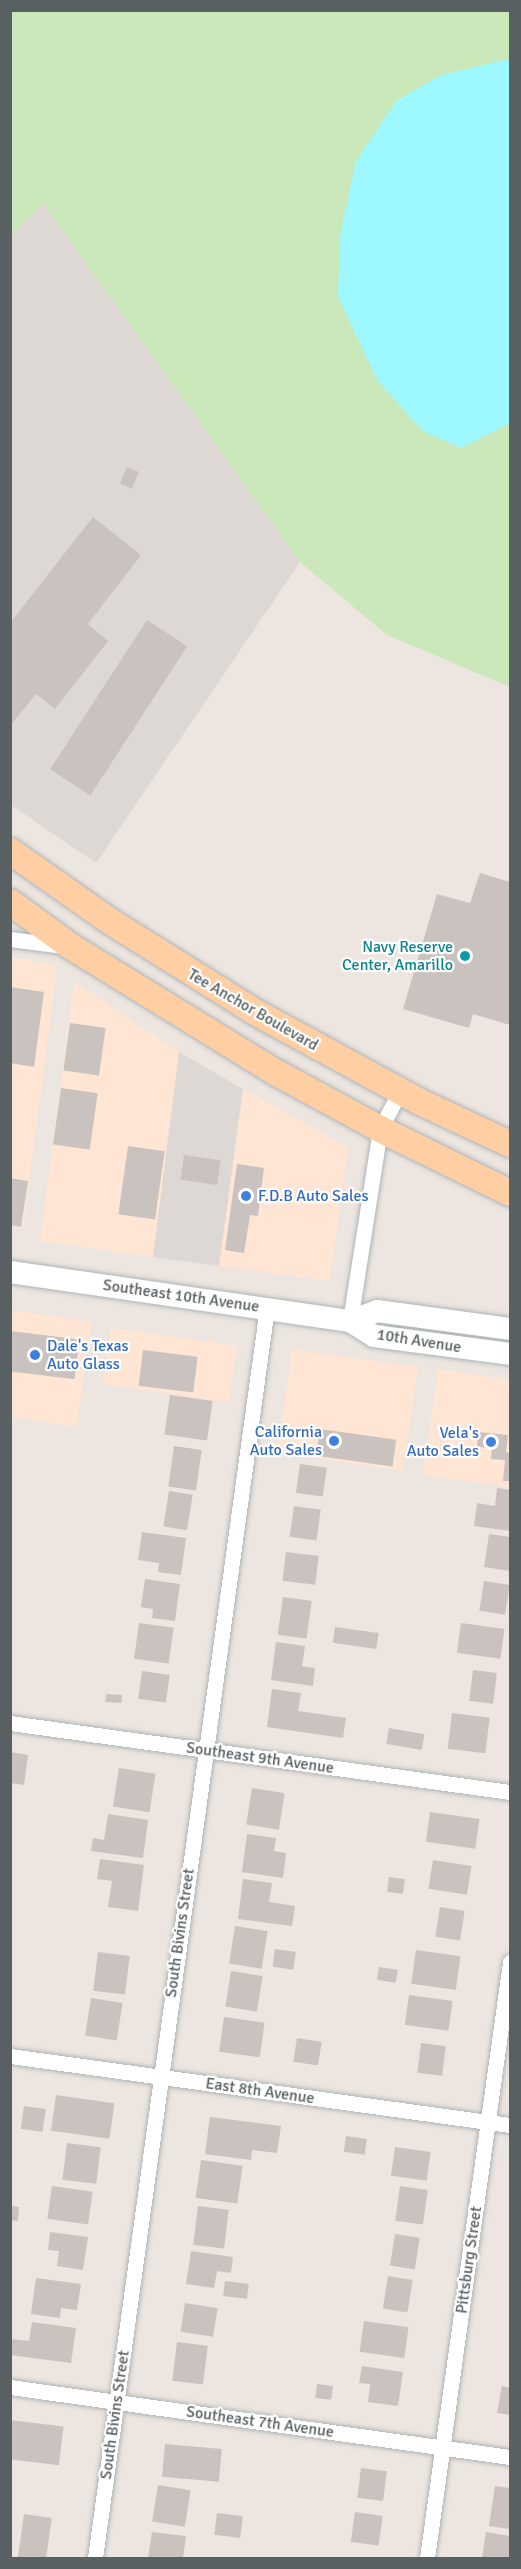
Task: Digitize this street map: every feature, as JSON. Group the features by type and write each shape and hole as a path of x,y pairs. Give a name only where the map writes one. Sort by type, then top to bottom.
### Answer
{"main road":[{"name":"Tee Anchor Boulevard","path":"10,851 108,920 218,990 400,1091 510,1144"},
{"path":"10,902 70,946 275,1072 380,1129 510,1193"},
{"name":"Southeast 10th Avenue","path":"10,1272 350,1321"},
{"name":"10th Avenue","path":"350,1321 377,1311 510,1329"},
{"name":"10th Avenue","path":"350,1321 374,1336 510,1354"}],"street":[{"path":"10,939 70,946"},
{"path":"350,1321 380,1129 400,1091"},
{"name":"South Bivins Street","path":"95,2559 267,1308"},
{"name":"Southeast 9th Avenue","path":"10,1723 510,1792"},
{"name":"Pittsburg Street","path":"428,2559 510,1962"},
{"name":"East 8th Avenue","path":"10,2056 510,2125"},
{"name":"Southeast 7th Avenue","path":"10,2387 510,2457"}],"shaded area":[{"path":"43,203 300,562 96,863 11,805 10,234"},
{"path":"11,958 55,964 56,974 23,1229 11,1227"},
{"path":"74,981 179,1052 153,1257 40,1241"},
{"path":"179,1052 243,1089 219,1266 153,1257"},
{"path":"243,1089 348,1147 330,1281 219,1266"},
{"path":"11,1310 92,1322 76,1427 11,1417"},
{"path":"111,1328 237,1346 229,1402 103,1384"},
{"path":"292,1349 418,1367 403,1471 277,1453"},
{"path":"438,1369 510,1380 510,1487 423,1475"}],"green space":[{"path":"11,11 510,11 510,687 387,635 300,562 43,203 11,234"}],"water":[{"path":"510,60 510,423 461,448 423,431 377,380 338,297 340,236 356,161 396,101 441,75"}],"building":[{"path":"127,467 139,472 132,489 120,484"},
{"path":"93,517 141,555 88,624 108,641 55,709 36,694 10,726 10,623"},
{"path":"147,620 187,646 90,795 50,769"},
{"name":"Navy Reserve Center, Amarillo","path":"480,873 510,882 510,1025 473,1014 469,1028 403,1009 437,894 470,903"},
{"path":"10,987 44,992 34,1067 10,1063"},
{"path":"70,1023 106,1028 99,1076 63,1071"},
{"path":"61,1088 98,1093 90,1150 53,1144"},
{"path":"128,1146 165,1151 155,1219 118,1214"},
{"path":"184,1155 221,1160 217,1185 181,1180"},
{"path":"237,1164 264,1168 258,1216 250,1215 244,1253 225,1250"},
{"path":"10,1178 28,1181 21,1227 10,1225"},
{"path":"10,1331 79,1340 75,1379 10,1371"},
{"path":"143,1350 198,1357 193,1392 139,1386"},
{"path":"170,1395 213,1401 207,1441 164,1435"},
{"path":"320,1429 396,1440 392,1466 316,1456"},
{"path":"478,1432 508,1435 506,1452 510,1453 510,1481 503,1481 505,1460 491,1459 492,1448 477,1447"},
{"path":"174,1446 202,1450 196,1490 168,1487"},
{"path":"300,1464 327,1468 323,1496 296,1493"},
{"path":"497,1488 510,1490 510,1531 474,1526 477,1503 495,1506"},
{"path":"169,1491 193,1495 187,1530 163,1527"},
{"path":"294,1506 321,1510 316,1540 290,1537"},
{"path":"142,1532 186,1538 181,1575 158,1572 159,1563 138,1560"},
{"path":"489,1534 510,1537 510,1571 484,1567"},
{"path":"286,1552 319,1556 315,1585 282,1581"},
{"path":"145,1579 180,1584 175,1621 152,1618 153,1609 141,1607"},
{"path":"484,1581 510,1585 505,1615 479,1611"},
{"path":"283,1597 312,1601 306,1639 278,1635"},
{"path":"139,1623 174,1628 169,1664 134,1659"},
{"path":"461,1623 505,1629 500,1659 457,1653"},
{"path":"335,1627 379,1633 376,1649 333,1643"},
{"path":"276,1642 305,1646 302,1666 315,1668 313,1686 271,1680"},
{"path":"473,1670 497,1673 493,1704 469,1701"},
{"path":"142,1671 170,1675 166,1703 138,1699"},
{"path":"272,1689 301,1693 298,1711 346,1718 343,1738 267,1727"},
{"path":"106,1694 122,1695 121,1703 105,1702"},
{"path":"452,1713 490,1718 485,1753 448,1749"},
{"path":"389,1728 424,1734 422,1750 386,1744"},
{"path":"10,1752 28,1755 24,1785 10,1783"},
{"path":"119,1768 156,1774 149,1812 113,1807"},
{"path":"252,1788 285,1793 279,1830 246,1825"},
{"path":"430,1812 480,1819 475,1849 426,1842"},
{"path":"108,1814 148,1820 143,1858 91,1851 93,1838 104,1840"},
{"path":"247,1834 276,1838 274,1851 286,1853 283,1878 242,1872"},
{"path":"100,1859 144,1865 138,1911 108,1907 112,1881 97,1879"},
{"path":"433,1860 472,1866 467,1895 428,1889"},
{"path":"389,1877 405,1879 403,1894 387,1892"},
{"path":"243,1879 272,1883 269,1902 295,1906 292,1926 238,1919"},
{"path":"440,1907 465,1911 460,1941 435,1937"},
{"path":"235,1926 268,1931 262,1969 229,1964"},
{"path":"275,1949 296,1952 293,1970 272,1967"},
{"path":"416,1950 461,1956 456,1990 411,1984"},
{"path":"98,1952 130,1956 125,1995 93,1991"},
{"path":"379,1967 398,1970 396,1983 377,1980"},
{"path":"231,1971 263,1976 257,2012 225,2007"},
{"path":"409,1995 453,2001 448,2031 405,2025"},
{"path":"91,1998 123,2003 117,2041 85,2036"},
{"path":"224,2017 265,2023 260,2057 219,2052"},
{"path":"297,2038 322,2042 318,2066 293,2062"},
{"path":"421,2043 446,2046 442,2076 417,2073"},
{"path":"56,2095 114,2103 109,2139 51,2131"},
{"path":"24,2106 46,2109 43,2132 21,2129"},
{"path":"210,2117 281,2126 277,2153 252,2150 251,2160 205,2154"},
{"path":"346,2136 367,2139 365,2155 344,2152"},
{"path":"67,2143 101,2147 96,2184 62,2180"},
{"path":"395,2147 431,2152 427,2181 391,2176"},
{"path":"201,2160 243,2166 237,2203 196,2198"},
{"path":"52,2186 93,2192 88,2224 47,2219"},
{"path":"400,2186 428,2190 423,2225 395,2221"},
{"path":"10,2206 19,2207 18,2221 10,2220"},
{"path":"198,2206 229,2210 224,2248 193,2245"},
{"path":"50,2232 88,2237 83,2270 57,2266 59,2251 48,2250"},
{"path":"395,2234 420,2238 415,2270 390,2266"},
{"path":"191,2251 233,2257 231,2273 217,2271 214,2288 186,2284"},
{"path":"388,2276 413,2280 408,2313 383,2309"},
{"path":"36,2278 81,2284 77,2310 61,2308 60,2318 31,2314"},
{"path":"225,2281 249,2284 247,2299 223,2296"},
{"path":"185,2303 218,2308 213,2337 180,2332"},
{"path":"364,2321 409,2327 404,2358 360,2352"},
{"path":"32,2322 76,2328 71,2363 10,2355 10,2339 29,2341"},
{"path":"177,2342 208,2346 203,2384 172,2381"},
{"path":"362,2366 403,2372 398,2406 368,2402 370,2384 359,2383"},
{"path":"317,2384 333,2386 331,2400 315,2398"},
{"path":"502,2386 510,2388 510,2415 497,2413"},
{"path":"10,2420 64,2427 59,2465 10,2459"},
{"path":"165,2444 222,2449 219,2482 162,2477"},
{"path":"361,2468 387,2471 383,2501 357,2498"},
{"path":"158,2485 191,2490 185,2527 152,2522"},
{"path":"495,2486 510,2488 510,2529 489,2526"},
{"path":"355,2512 383,2516 379,2546 351,2542"},
{"path":"217,2513 243,2516 240,2538 214,2535"},
{"path":"24,2514 52,2518 46,2558 18,2558"},
{"path":"152,2532 186,2536 183,2558 148,2558"},
{"path":"486,2532 510,2536 510,2558 482,2558"}],"place":[{"name":"Navy Reserve Center, Amarillo","path":"465,956"},
{"name":"F.D.B Auto Sales","path":"246,1196"},
{"name":"Dale's Texas Auto Glass","path":"35,1355"},
{"name":"California Auto Sales","path":"334,1441"},
{"name":"Vela's Auto Sales","path":"491,1442"}]}
